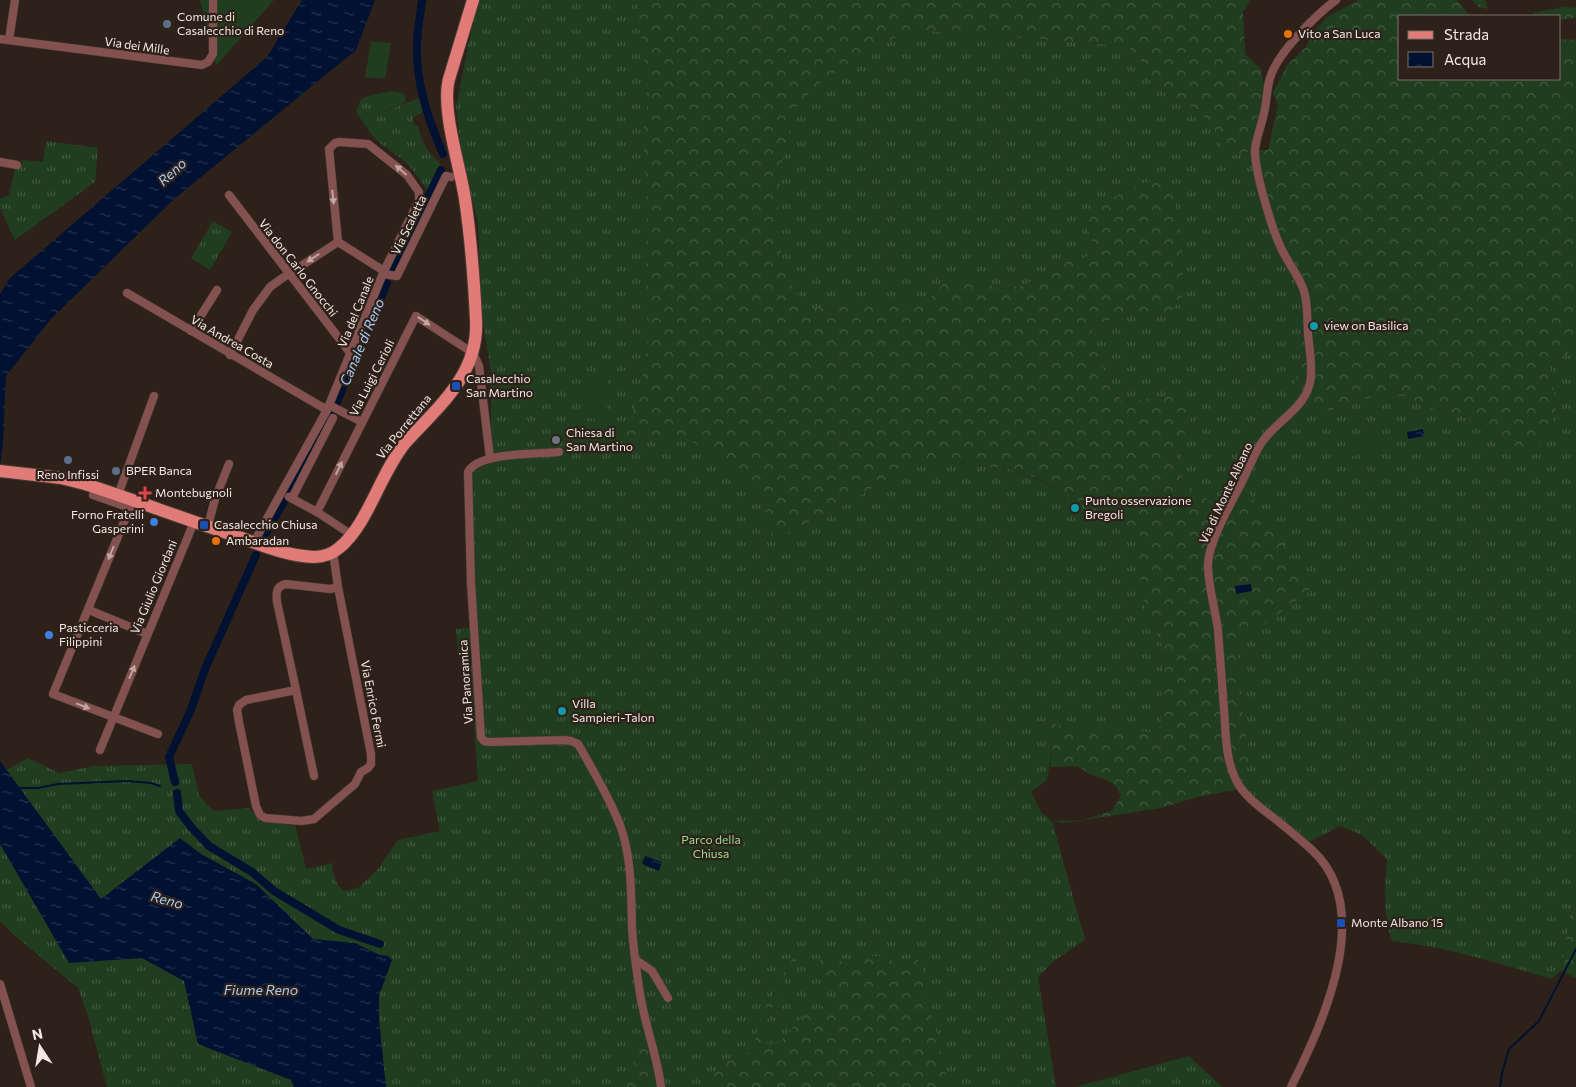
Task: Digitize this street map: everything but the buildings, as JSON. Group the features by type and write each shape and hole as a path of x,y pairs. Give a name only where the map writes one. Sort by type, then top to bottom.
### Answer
{"main road":[{"name":"Via Porrettana","path":"333,552 352,535 394,458 456,386 473,353 476,323 466,204 450,121 447,92 451,71 473,0"},
{"path":"0,471 56,478 85,484 118,495 131,504 303,556 318,557 333,552"}],"street":[{"path":"9,40 15,0"},
{"name":"Via dei Mille","path":"0,39 202,65 208,62 213,54 214,0"},
{"name":"Via di Monte Albano","path":"1291,1087 1314,1041 1337,971 1341,923 1338,898 1334,879 1314,851 1256,804 1235,779 1228,757 1218,632 1208,564 1210,552 1220,528 1255,453 1263,441 1304,400 1308,390 1311,374 1306,301 1302,286 1274,232 1260,183 1256,148 1271,74 1283,55 1308,24 1336,0"},
{"name":"Via del Canale","path":"254,542 328,408 384,273 419,200 419,192 407,175 368,144 339,142 331,146 328,153 338,242"},
{"path":"0,162 17,165"},
{"name":"Via Scaletta","path":"384,273 397,276 446,176 451,177"},
{"name":"Via don Carlo Gnocchi","path":"228,196 351,354"},
{"path":"230,355 253,310 270,288 288,274 338,242 384,273"},
{"path":"191,331 217,290"},
{"name":"Via Andrea Costa","path":"127,293 230,355 328,408 362,422"},
{"name":"Via Luigi Cerioli","path":"317,512 416,316 473,353"},
{"path":"473,353 479,366 490,458 559,452"},
{"path":"118,495 154,396"},
{"path":"292,498 333,418"},
{"name":"Via Panoramica","path":"490,458 470,467 468,476 471,583 481,737 485,742 564,740 578,744 620,826 629,861 632,893 632,928 639,988 650,1039 660,1071 662,1087"},
{"path":"208,526 215,500 229,464"},
{"path":"282,493 317,512 352,535"},
{"path":"93,496 131,504 53,694 158,734"},
{"name":"Via Giulio Giordani","path":"100,750 194,522"},
{"path":"314,776 277,602 277,590 283,584 330,589 338,587 333,552"},
{"name":"Via Enrico Fermi","path":"296,690 246,700 238,706 257,811 265,818 302,821 320,816 355,784 360,772 371,764 372,754 338,587"},
{"path":"89,610 147,634"},
{"path":"636,960 652,971 668,998"},
{"path":"0,984 31,1087"}],"green space":[{"path":"200,0 274,0 216,66"},
{"name":"Parco della Chiusa","path":"479,0 879,0 871,51 894,38 932,31 1127,46 1137,55 1154,85 1176,100 1198,110 1214,126 1226,157 1255,150 1303,286 1302,355 1294,385 1328,411 1379,395 1404,394 1427,408 1456,414 1480,424 1514,446 1551,434 1556,405 1550,366 1569,352 1576,351 1576,897 1570,916 1561,971 1551,979 1452,951 1392,941 1386,910 1387,859 1362,835 1340,826 1305,844 1241,789 1250,756 1243,718 1238,644 1266,622 1241,484 1222,511 1192,489 1175,467 1185,432 1196,406 1151,398 1125,403 1112,390 1091,337 1093,325 1126,315 1168,313 1086,222 1092,242 1088,257 1063,262 1025,285 1003,289 969,279 948,279 929,299 932,438 775,539 840,507 915,463 942,461 1008,469 1036,479 1062,491 1138,539 1138,564 1145,608 1163,647 1161,726 1150,733 1117,729 1091,729 1038,722 1054,736 1047,780 1031,792 1041,812 1052,821 1085,940 1055,960 1038,977 1056,1087 107,1087 88,1016 78,988 0,921 0,773 28,758 59,773 94,766 192,764 199,796 213,811 249,808 261,822 295,825 306,869 332,863 337,882 344,891 358,888 377,870 398,840 440,831 432,791 478,781 471,681 471,651 458,651 456,629 471,628 470,471 488,464 491,460 491,373 482,315 478,222 463,162 456,108"},
{"path":"635,0 1250,0 1245,10 1243,10 1245,54 1261,69 1264,85 1256,150 1268,150 1278,105 1273,93 1287,65 1306,47 1311,35 1327,17 1359,0 1457,0 1469,15 1398,15 1398,80 1561,80 1561,39 1576,40 1576,351 1569,352 1550,366 1556,405 1551,434 1537,447 1514,446 1480,424 1456,414 1427,408 1404,394 1379,395 1328,411 1306,402 1294,385 1302,355 1303,286 1285,259 1270,217 1255,150 1226,157 1213,126 1198,110 1176,100 1154,85 1137,55 1127,46 933,31 894,38 822,81 795,108 781,168 777,228 786,275 808,310 844,303 904,305 929,299 948,279 969,279 1003,289 1025,285 1063,262 1088,257 1092,242 1086,222 1092,209 1134,187 1157,178 1173,186 1183,256 1182,298 1169,313 1126,315 1093,325 1091,337 1112,390 1125,403 1151,398 1179,396 1196,406 1185,432 1175,467 1192,489 1222,510 1242,484 1276,530 1310,590 1238,645 1243,718 1250,756 1241,789 1197,797 1161,808 1065,823 1052,821 1082,820 1112,811 1121,796 1116,786 1112,783 1079,767 1050,767 1054,736 1038,722 1091,729 1150,732 1161,726 1163,647 1145,608 1138,564 1138,539 1062,491 1036,478 1008,469 942,461 915,463 840,507 773,540 761,495 738,471 715,453 676,434 656,435 623,442 638,397 646,361 649,328 646,275 647,201 643,134 649,94"},
{"path":"1472,0 1485,0 1488,9 1479,7"},
{"path":"1567,6 1569,8 1576,7 1576,18 1561,20 1561,15 1533,15 1534,13"},
{"path":"371,41 391,43 385,79 365,77"},
{"path":"391,91 404,93 406,102 378,114 371,95"},
{"path":"371,95 378,114 419,98 424,111 413,118 414,125 419,126 419,131 426,147 441,164 428,191 403,160 376,140 356,112 361,99"},
{"path":"46,141 98,148 95,182 15,240 0,208 0,199 9,195 15,168 21,168 22,160 43,162"},
{"path":"213,221 232,232 210,270 191,258"},
{"path":"586,376 608,377 606,419 584,418"},
{"path":"1382,430 1386,447 1350,457 1346,439"},
{"path":"1576,897 1576,978 1561,971 1570,916"},
{"path":"800,949 803,950 785,981 771,1011 763,1036 763,1043 770,1044 782,1040 808,1010 819,1008 839,994 820,963 821,956 824,955 847,964 860,957 879,956 891,958 892,964 901,965 905,959 918,960 923,968 924,990 937,1034 948,1087 717,1087 713,1078 715,1071 723,1063 745,1055 750,1050 765,1007 772,997 781,976"},
{"path":"650,1039 658,1065 644,1087 620,1087 633,1077 634,1065 629,1045"},
{"path":"1189,1056 1222,1087 1075,1087"}],"water":[{"name":"Reno","path":"302,0 375,0 356,50 173,200 51,319 6,376 0,466 0,294 10,278 267,57"},
{"path":"1423,429 1424,436 1408,439 1407,432"},
{"path":"1251,584 1252,591 1236,594 1235,586"},
{"name":"Fiume Reno","path":"0,761 101,899 180,838 201,854 256,884 313,939 355,943 380,955 388,956 392,960 379,996 379,1018 386,1087 294,1087 291,1080 198,1044 184,981 142,958 69,963 0,844"},
{"path":"645,856 662,862 659,871 642,864"}],"waterway":[{"name":"Canale di Reno","path":"422,0 417,47 419,79 426,109 443,154"},
{"name":"Canale di Reno","path":"394,269 441,170"},
{"name":"Canale di Reno","path":"337,402 387,283"},
{"path":"290,490 332,412"},
{"path":"266,533 284,501"},
{"path":"175,782 169,757 190,712 205,669 256,555"},
{"path":"18,788 127,781 151,783 160,786"},
{"path":"177,793 179,811 209,846 252,872 274,891 339,930 380,944"},
{"path":"1500,1087 1509,1049 1539,1021 1576,949"}],"place":[{"name":"Comune di Casalecchio di Reno","path":"167,24"},
{"name":"Vito a San Luca","path":"1288,34"},
{"name":"view on Basilica","path":"1314,326"},
{"name":"Casalecchio San Martino","path":"456,386"},
{"name":"Chiesa di San Martino","path":"556,440"},
{"name":"Reno Infissi","path":"68,460"},
{"name":"BPER Banca","path":"116,471"},
{"name":"Montebugnoli","path":"145,493"},
{"name":"Punto osservazione Bregoli","path":"1075,508"},
{"name":"Forno Fratelli Gasperini","path":"154,522"},
{"name":"Casalecchio Chiusa","path":"204,525"},
{"name":"Ambaradan","path":"216,541"},
{"name":"Pasticceria Filippini","path":"49,635"},
{"name":"Villa Sampieri-Talon","path":"562,711"},
{"name":"Monte Albano 15","path":"1341,923"}]}
